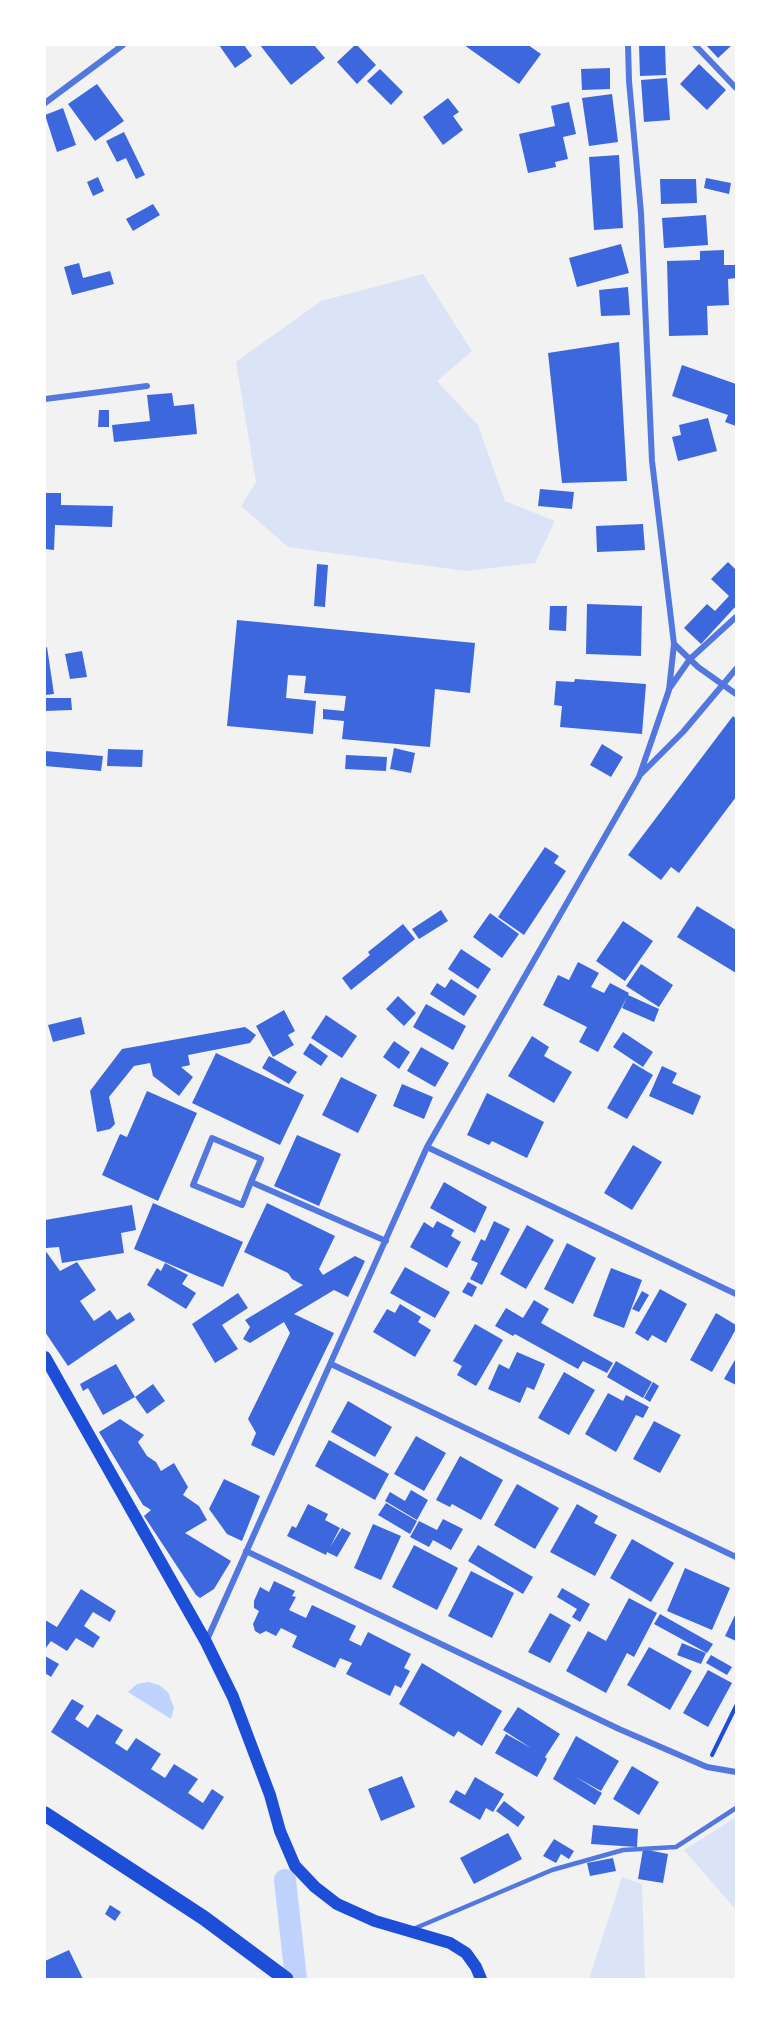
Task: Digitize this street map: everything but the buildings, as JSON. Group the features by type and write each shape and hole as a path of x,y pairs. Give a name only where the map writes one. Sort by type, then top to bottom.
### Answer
{"main road":[{"path":"45,1357 206,1642 233,1697 270,1795 280,1831 295,1866 315,1887 337,1904 375,1921 450,1943 465,1953 476,1967 481,1979"},
{"path":"45,1814 204,1918 286,1979"}],"street":[{"path":"45,103 123,45"},
{"path":"206,1642 427,1147 639,777 669,690 674,644 652,461 641,213 628,45"},
{"path":"695,45 736,88"},
{"path":"45,399 147,386"},
{"path":"669,690 690,659 736,617"},
{"path":"674,644 736,694"},
{"path":"639,777 683,732 736,669"},
{"path":"212,1138 261,1159 251,1182 242,1205 193,1185 212,1138"},
{"path":"427,1147 736,1294"},
{"path":"251,1182 386,1241"},
{"path":"330,1364 736,1557"},
{"path":"246,1551 619,1729 707,1767 736,1772"}],"lane":[{"path":"408,1931 552,1870 624,1850 676,1847 736,1808"}],"path":[{"path":"707,1767 736,1706"}],"shaded area":[{"path":"423,274 472,351 437,381 478,425 505,501 555,521 535,563 465,571 288,547 241,506 256,482 236,362 321,301"},
{"path":"736,1817 736,1910 684,1850"},
{"path":"622,1877 642,1884 645,1979 589,1979"}],"water":[{"path":"148,1682 159,1685 168,1692 174,1708 171,1719 128,1692 137,1684"}],"waterway":[{"path":"285,1880 296,1979"}]}
